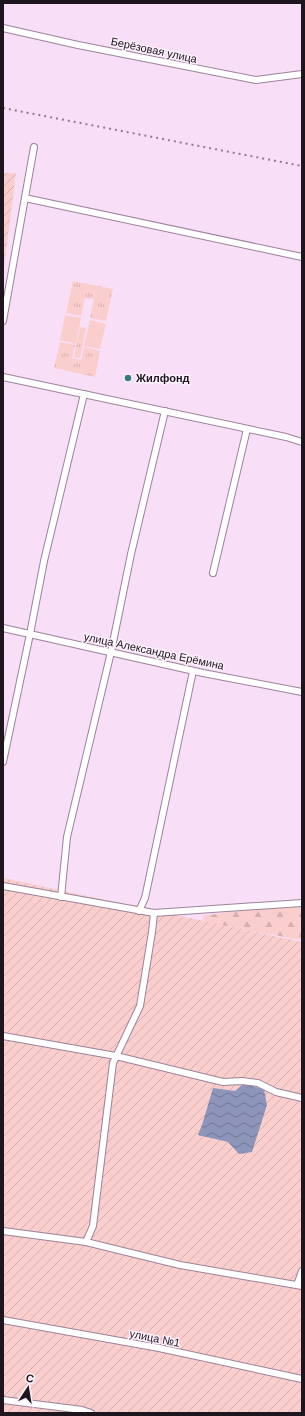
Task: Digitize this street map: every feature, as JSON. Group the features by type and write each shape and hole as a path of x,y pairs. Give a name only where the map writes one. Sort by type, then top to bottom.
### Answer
{"street":[{"name":"Берёзовая улица","path":"3,28 78,45 256,80 302,74"},
{"path":"3,321 34,147"},
{"path":"25,198 302,257"},
{"path":"3,377 302,442"},
{"path":"3,762 44,561 84,394"},
{"path":"61,897 67,837 111,652 130,554 164,411"},
{"path":"213,573 247,429"},
{"name":"улица Александра Ерёмина","path":"3,628 193,671 302,692"},
{"path":"139,911 145,898 193,671"},
{"path":"3,886 154,914 302,903"},
{"path":"86,1242 93,1226 113,1063 140,1006 154,914"},
{"path":"3,1036 116,1056 223,1082 242,1081 258,1083 276,1092 302,1098"},
{"path":"3,1231 86,1242 180,1265 300,1285 302,1271"},
{"name":"улица №1","path":"3,1320 159,1348 302,1379"},
{"path":"3,1400 82,1410 91,1413"}],"green space":[{"path":"3,173 16,173 3,275"},
{"path":"73,281 113,289 106,321 90,318 94,299 85,298 81,316 66,313"},
{"path":"65,315 81,318 76,344 60,340"},
{"path":"90,320 106,324 100,349 84,346"},
{"path":"80,327 86,328 80,358 74,357"},
{"path":"60,342 75,345 72,358 81,360 84,347 100,351 95,377 54,368"},
{"path":"3,878 302,942 302,1413 3,1413"},
{"path":"302,902 302,940 205,923 202,916"}],"water":[{"path":"243,1084 264,1089 267,1105 252,1152 239,1154 228,1142 198,1135 213,1088 235,1091"}],"railway":[{"path":"3,108 302,166"}],"place":[{"name":"Жилфонд","path":"128,378"}]}
